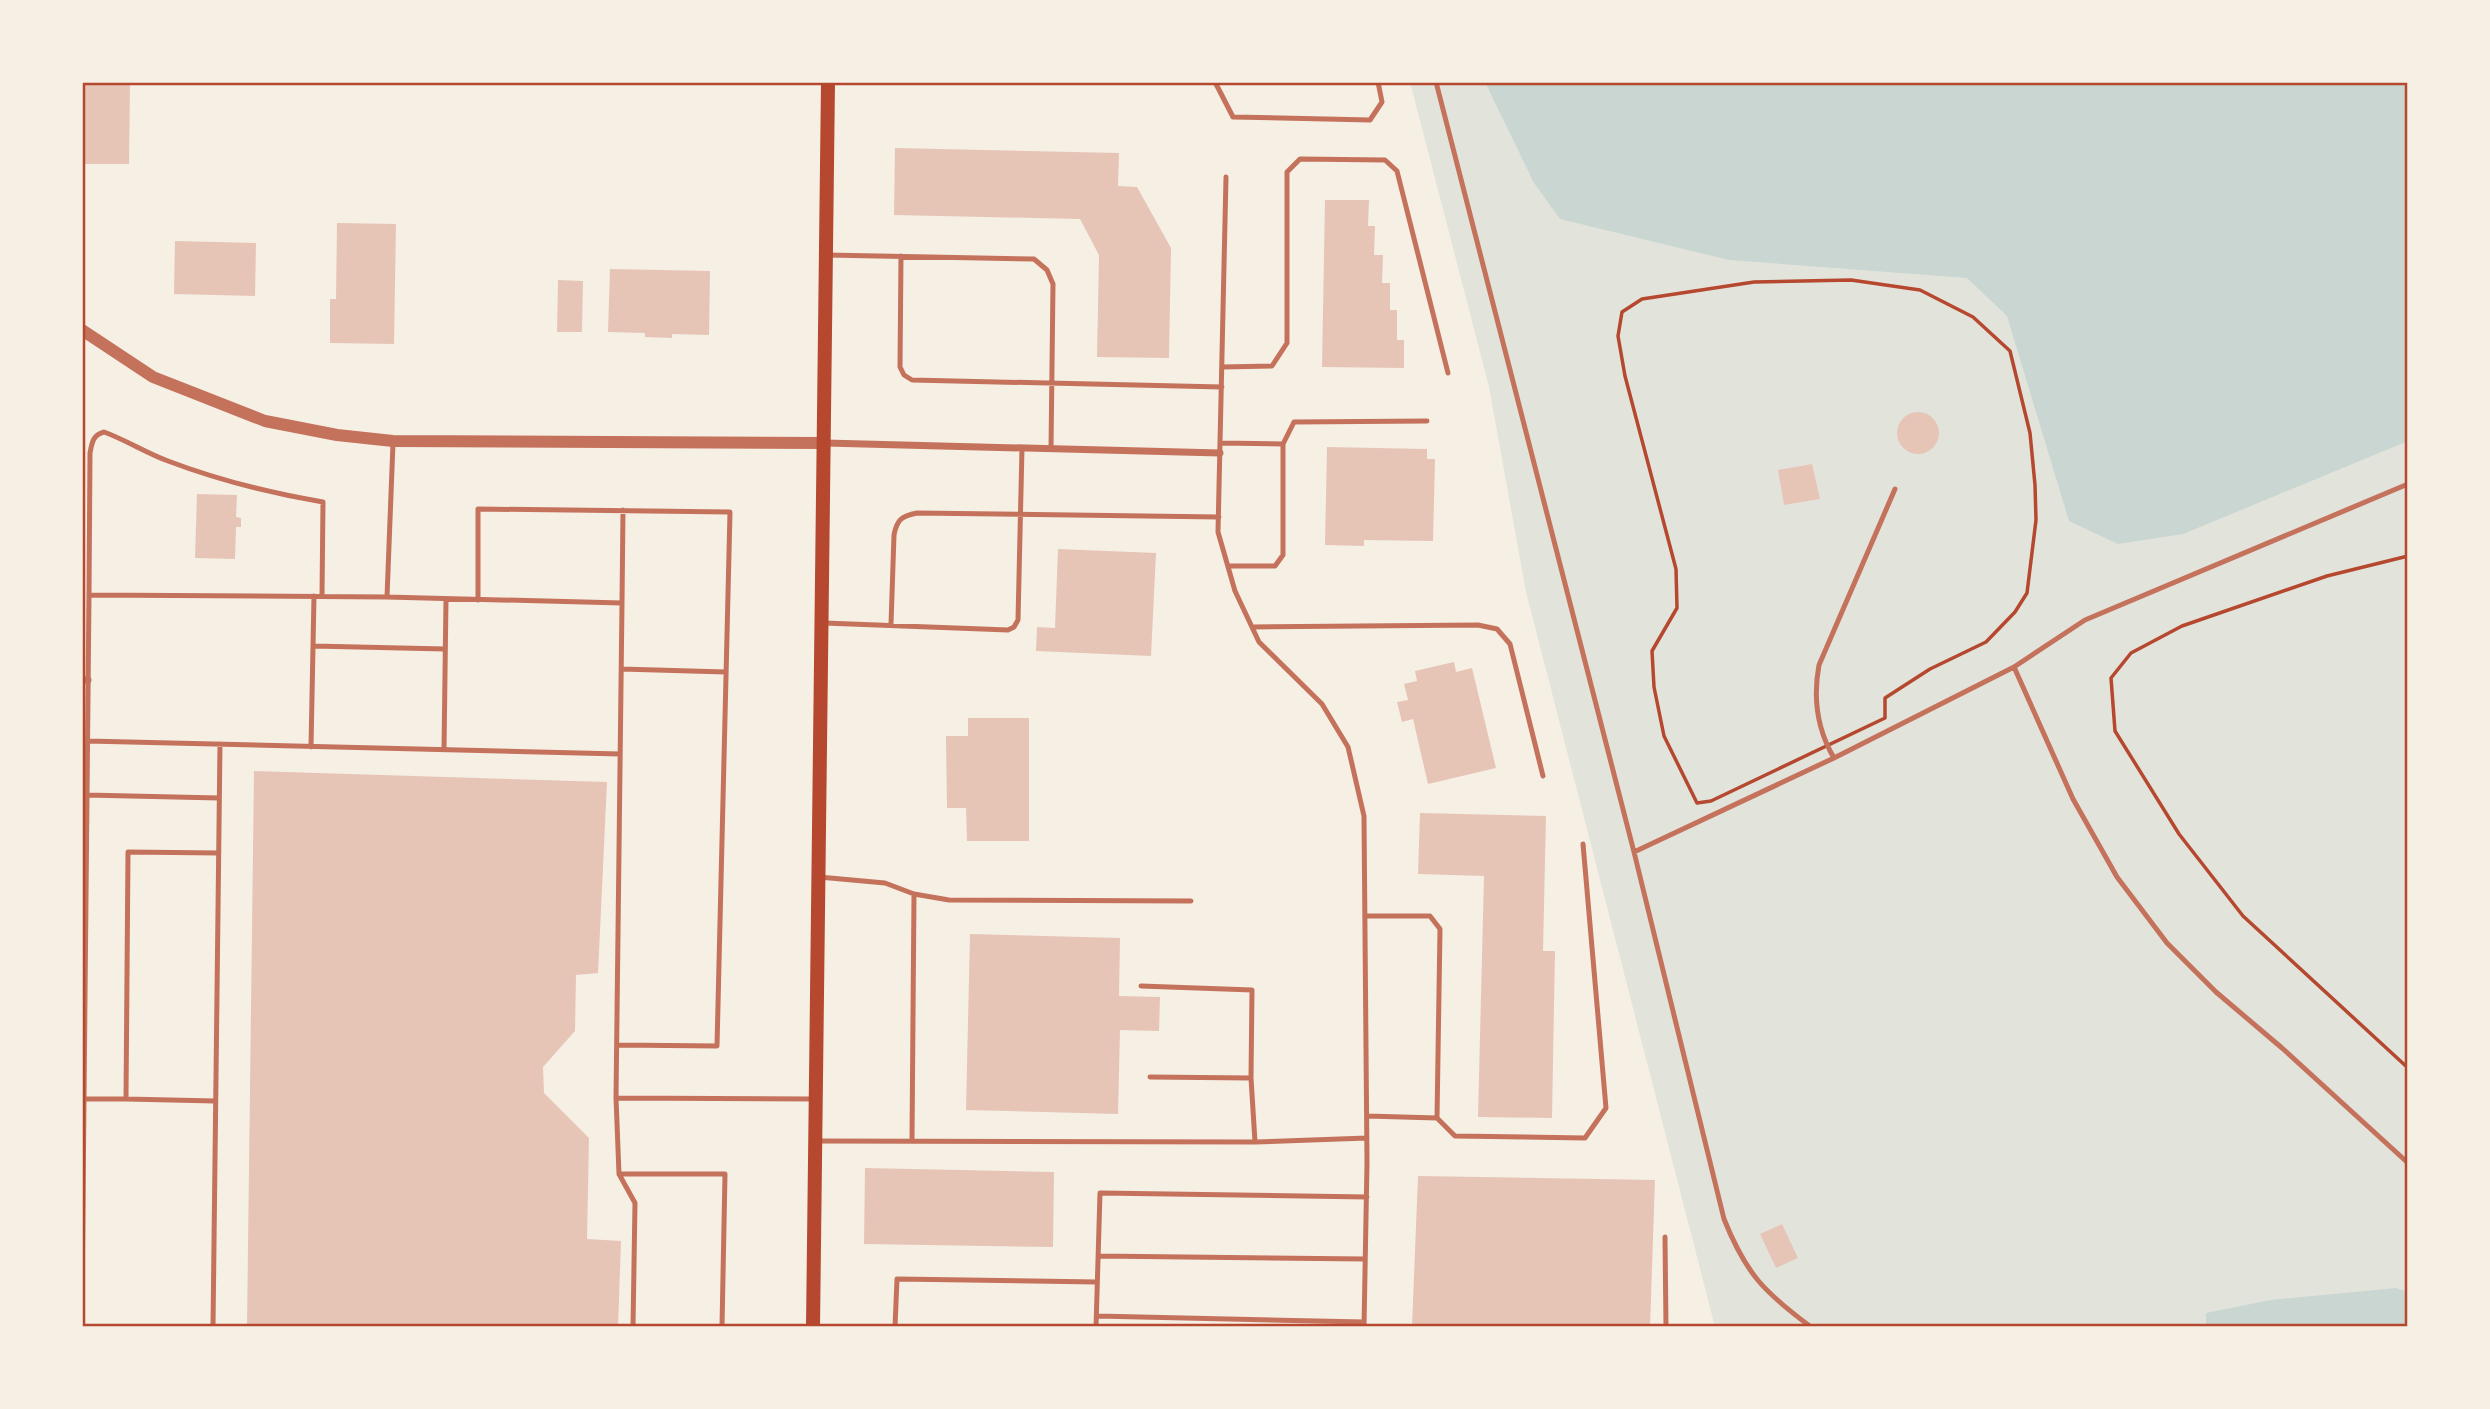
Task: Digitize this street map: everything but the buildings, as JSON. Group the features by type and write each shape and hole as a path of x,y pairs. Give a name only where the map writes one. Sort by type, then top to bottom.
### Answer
{"main road":[{"path":"813,1327 828,82"}],"street":[{"path":"82,330 153,377 265,421 337,435 393,441 825,443 1220,453"}],"lane":[{"path":"1215,82 1233,117 1370,120 1382,102 1378,82"},
{"path":"1436,82 1634,852 1724,1219 1737,1251 1755,1279 1783,1306 1811,1327"},
{"path":"1222,367 1272,366 1287,343 1287,172 1300,159 1385,160 1397,171 1448,373"},
{"path":"1097,1316 1364,1324 1367,1116 1363,816 1348,747 1322,705 1259,642 1235,591 1218,532 1226,177"},
{"path":"826,255 1034,259 1047,270 1053,284 1051,449"},
{"path":"901,256 900,367 904,375 912,380 1222,387"},
{"path":"1228,566 1275,566 1283,555 1283,444 1294,422 1427,421"},
{"path":"82,1302 87,741 85,680 92,440 97,433 104,432 164,460 200,473 277,494 323,502 322,597"},
{"path":"387,597 393,441"},
{"path":"1220,443 1283,444"},
{"path":"822,623 1008,630 1014,627 1018,620 1022,448"},
{"path":"1634,852 1834,758 2014,667 2085,620 2408,484"},
{"path":"1834,758 1826,746 1816,711 1815,684 1819,665 1895,489"},
{"path":"478,600 478,509 730,512 718,1046 617,1045"},
{"path":"623,510 616,1098 619,1174 635,1203 633,1327"},
{"path":"891,624 894,535 896,523 903,515 1021,513 1219,517"},
{"path":"89,595 387,597 622,603"},
{"path":"310,747 314,596"},
{"path":"444,750 446,599"},
{"path":"1252,627 1478,625 1496,629 1510,644 1543,776"},
{"path":"313,646 446,649"},
{"path":"2014,667 2073,799 2117,877 2167,943 2217,992 2408,1163"},
{"path":"621,669 726,672"},
{"path":"87,741 620,754"},
{"path":"212,1327 220,744"},
{"path":"86,795 219,798"},
{"path":"1367,1116 1437,1118 1455,1136 1585,1138 1606,1108 1583,844"},
{"path":"126,1100 128,852 218,853"},
{"path":"819,877 885,883 914,894 949,900 1191,901"},
{"path":"912,1140 914,894"},
{"path":"1365,916 1430,916 1440,929 1437,1118"},
{"path":"1141,986 1252,990 1251,1078 1255,1142"},
{"path":"1150,1077 1251,1078"},
{"path":"616,1098 816,1098"},
{"path":"83,1099 215,1101"},
{"path":"816,1141 1255,1142 1367,1138"},
{"path":"619,1174 725,1174 722,1327"},
{"path":"1096,1327 1100,1193 1367,1197"},
{"path":"1665,1237 1666,1327"},
{"path":"1098,1256 1365,1259"},
{"path":"895,1327 897,1279 1097,1282"}],"path":[{"path":"1697,803 1664,736 1654,687 1652,652 1676,608 1676,569 1625,376 1618,336 1622,312 1642,299 1754,282 1852,280 1920,290 1973,317 2010,351 2030,433 2035,485 2036,520 2027,593 2015,612 1986,642 1930,668 1885,698 1884,707"},
{"path":"2408,556 2327,576 2182,626 2131,653 2111,678 2115,731 2179,835 2243,916 2408,1068"}],"shaded area":[{"path":"1410,82 2408,82 2408,1327 1715,1327 1526,592 1489,387"},
{"path":"1485,82 2408,82 2408,441 2183,534 2118,544 2069,521 2007,316 1967,278 1729,260 1560,219 1534,183"},
{"path":"2396,1288 2408,1292 2408,1327 2206,1327 2206,1313 2271,1300"}]}
